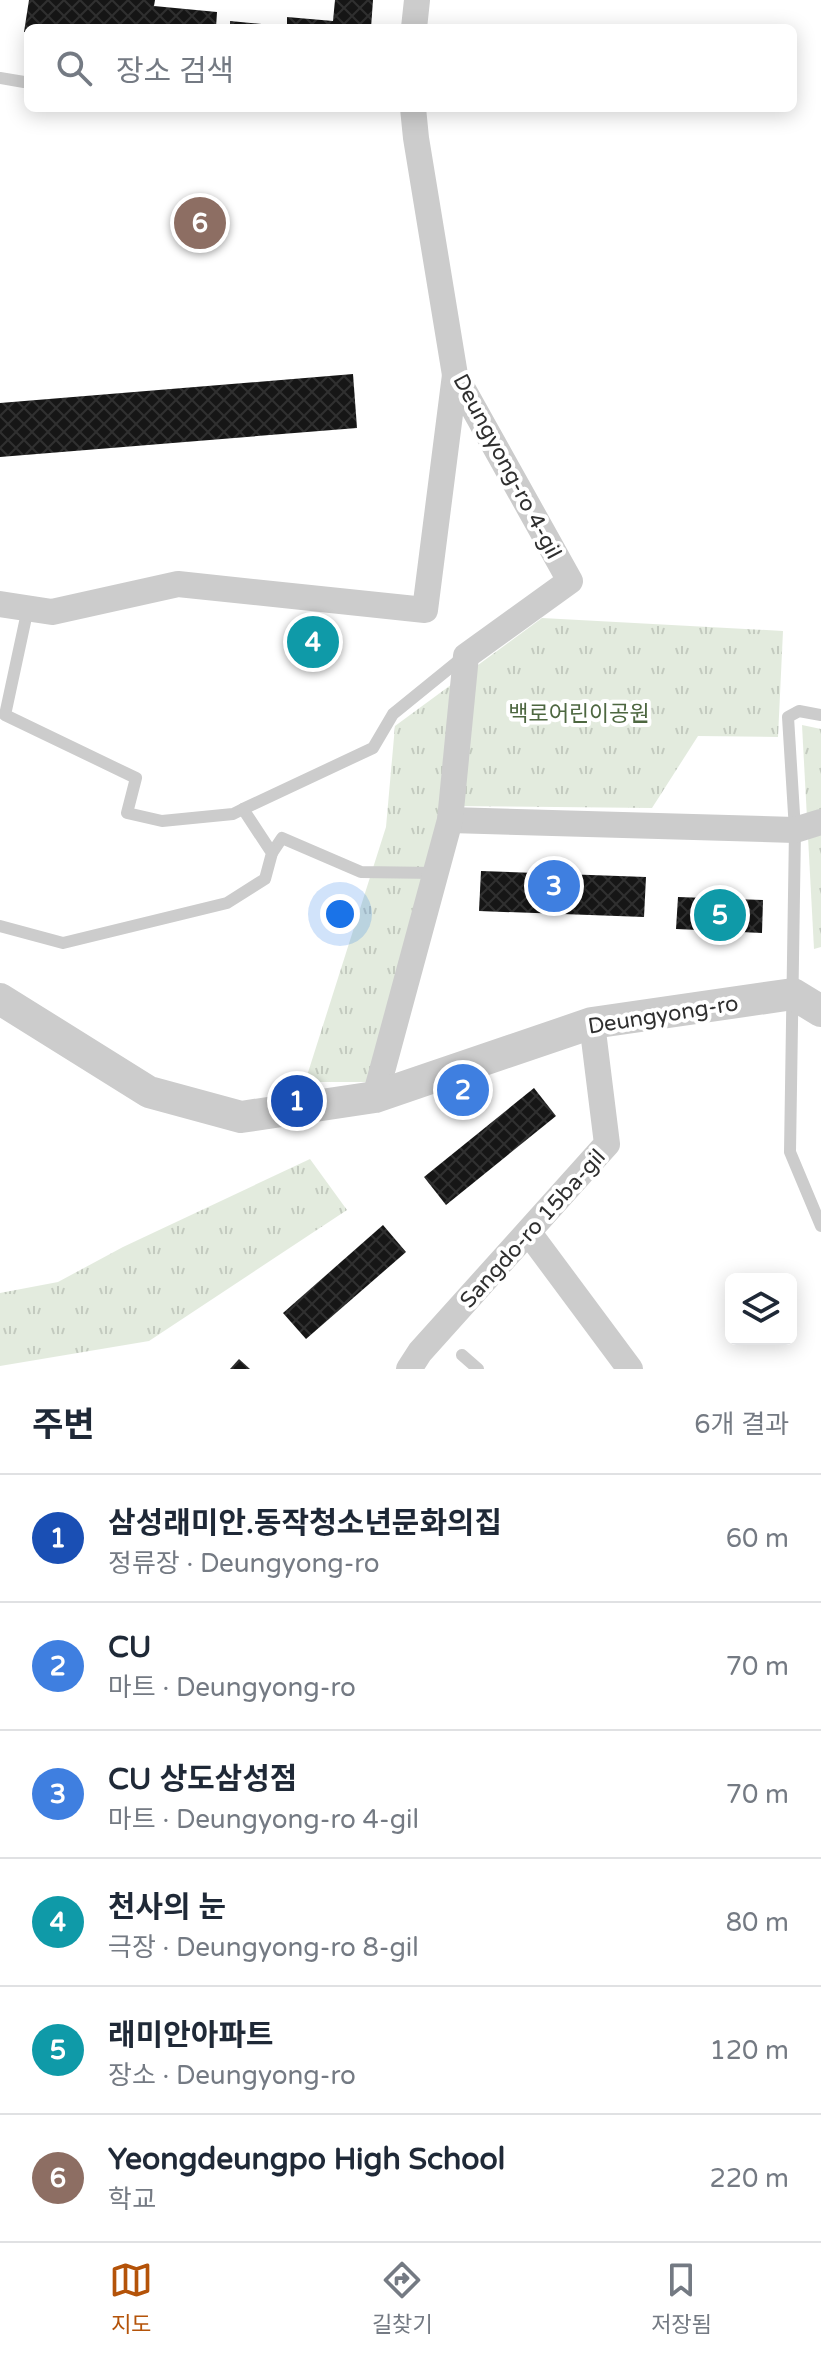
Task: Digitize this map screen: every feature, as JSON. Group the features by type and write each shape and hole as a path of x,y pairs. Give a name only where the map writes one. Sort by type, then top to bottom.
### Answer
{"street":[{"path":"414,24 417,0"},
{"name":"Deungyong-ro 4-gil","path":"413,112 455,375 570,581 466,656"},
{"path":"0,604 52,612 178,584 425,610 455,375"},
{"path":"375,1097 450,820 466,656"},
{"path":"450,820 795,830 821,822"},
{"path":"793,994 821,1011"},
{"name":"Deungyong-ro","path":"0,999 149,1092 241,1117 375,1097 592,1023 793,994"},
{"name":"Sangdo-ro 15ba-gil","path":"409,1369 420,1352 607,1144 592,1023"},
{"path":"529,1233 630,1369"}],"lane":[{"path":"0,78 24,82"},
{"path":"28,608 5,715 136,778 127,813 162,821 233,814 373,748 393,714 466,656"},
{"path":"821,715 799,711 788,717 795,830 790,1152 821,1226"},
{"path":"243,809 272,853"},
{"path":"0,926 63,943 227,903 265,879 272,853 282,838 361,872 436,873"},
{"path":"462,1355 478,1369"}],"green space":[{"name":"백로어린이공원","path":"542,618 783,631 778,737 698,736 652,808 449,806 367,1082 305,1082 386,827 395,726"},
{"path":"802,725 821,729 821,947 814,949"},
{"path":"310,1159 347,1210 149,1341 0,1366 0,1293 58,1282 123,1247"}],"building":[{"path":"29,0 155,0 154,6 217,12 216,24 25,24"},
{"path":"335,0 373,0 371,24 287,24 287,17 333,21"},
{"path":"230,21 261,24 230,24"},
{"path":"353,374 357,428 0,457 0,403"},
{"path":"481,871 646,877 644,917 479,911"},
{"path":"678,897 763,900 762,933 676,929"},
{"path":"534,1088 556,1116 446,1205 424,1177"},
{"path":"383,1225 406,1252 306,1339 283,1313"},
{"path":"239,1359 250,1369 230,1369"}],"place":[{"name":"Yeongdeungpo High School","path":"200,223"},
{"name":"천사의 눈","path":"313,642"},
{"name":"CU 상도삼성점","path":"554,886"},
{"name":"래미안아파트","path":"720,915"},
{"name":"CU","path":"463,1090"},
{"name":"삼성래미안.동작청소년문화의집","path":"297,1101"}]}
